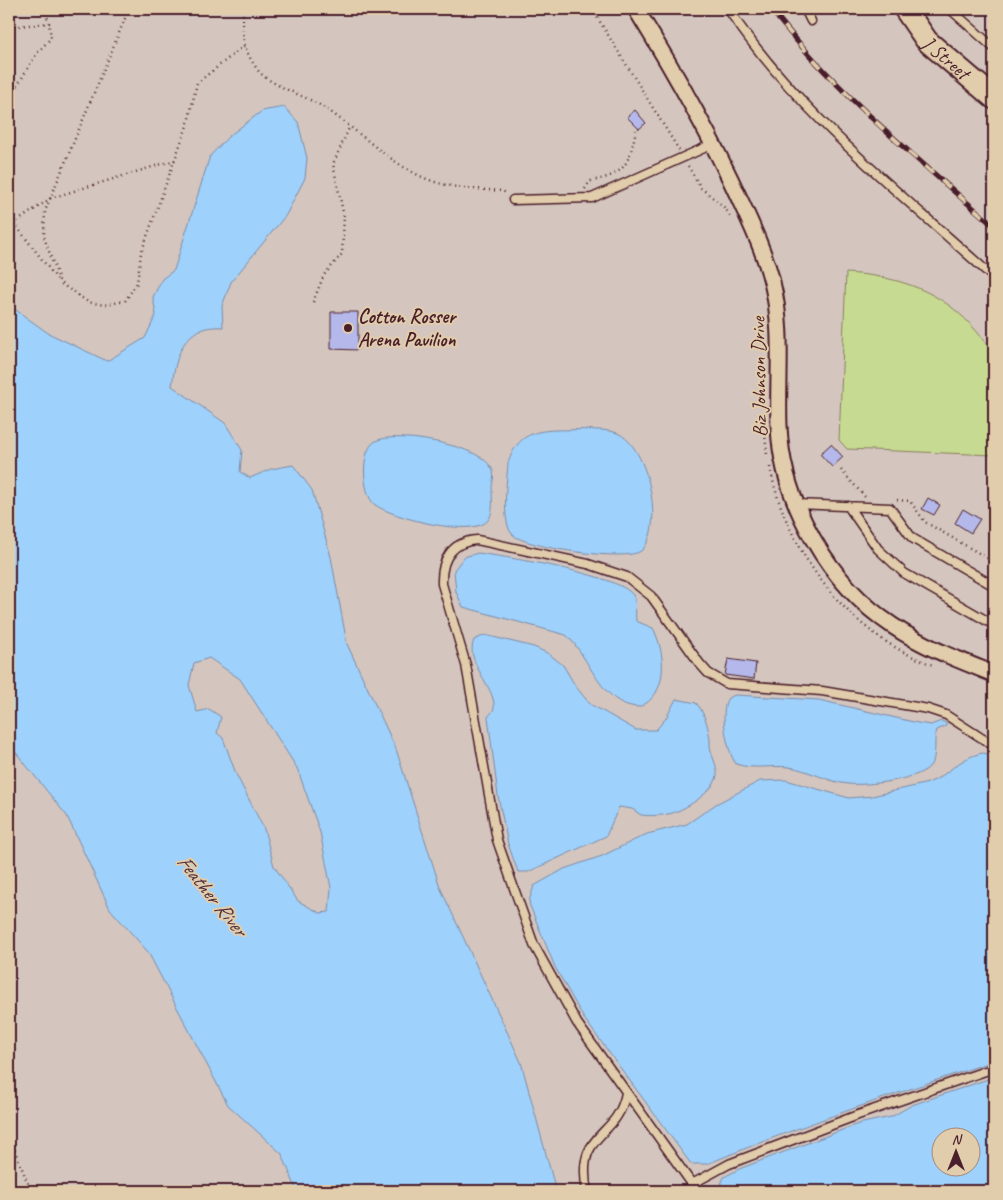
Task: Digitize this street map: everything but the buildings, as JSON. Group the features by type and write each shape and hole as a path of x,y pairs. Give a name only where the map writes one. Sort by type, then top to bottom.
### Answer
{"main road":[{"name":"J Street","path":"905,9 927,41 994,98"}],"street":[{"name":"Biz Johnson Drive","path":"636,9 713,144 755,234 771,280 777,304 781,346 780,437 785,469 797,504 821,552 836,573 870,608 912,638 994,674"}],"lane":[{"path":"728,9 766,62 816,116 865,163 994,278"},
{"path":"805,9 812,22"},
{"path":"950,9 994,48"},
{"path":"513,200 592,198 713,144"},
{"path":"797,504 890,508 912,538 994,586"},
{"path":"848,506 878,549 904,573 994,626"},
{"path":"697,1191 576,1023 544,967 524,922 504,863 490,801 466,665 442,584 441,572 450,551 468,541 477,540 610,570 639,585 651,596 700,664 718,680 742,686 822,691 938,712 994,746"},
{"path":"692,1184 729,1164 858,1115 994,1068"},
{"path":"587,1191 584,1169 587,1152 621,1112 626,1093"}],"path":[{"path":"9,99 37,53 51,38 45,9"},
{"path":"60,283 44,237 45,211 129,9"},
{"path":"243,9 244,46 258,70 276,83 321,106 402,166 431,180 459,188 503,191 513,200"},
{"path":"9,27 49,23"},
{"path":"14,223 60,283 88,302 104,306 125,301 137,283 141,253 188,124 197,83 244,46"},
{"path":"313,302 324,275 342,254 344,217 333,164 350,126"},
{"path":"590,181 612,178 630,160 636,130"},
{"path":"9,227 51,198 174,160"},
{"path":"9,223 14,223"},
{"path":"841,470 866,498"},
{"path":"893,500 910,501 925,522 994,562"},
{"path":"9,1136 31,1191"}],"green space":[{"path":"846,273 902,282 935,296 965,318 990,348 995,370 996,394 994,455 847,449 839,440"}],"water":[{"name":"Feather River","path":"284,107 298,122 307,158 305,178 286,215 231,282 222,306 223,327 210,327 199,330 184,343 176,363 172,386 225,423 242,450 240,472 250,478 271,469 293,465 312,490 331,557 347,644 396,749 440,887 521,1062 556,1191 297,1191 282,1154 228,1105 148,952 110,909 67,816 9,744 9,305 48,333 107,361 145,338 156,315 153,297 162,279 174,270 210,156 229,136 262,111","holes":["209,658 240,679 297,768 320,832 331,888 329,912 320,913 298,901 274,866 264,829 236,774 223,738 217,733 221,717 209,709 197,712 189,685 194,663"]},
{"path":"556,430 612,431 628,441 637,453 645,470 653,507 652,525 648,540 641,551 617,555 576,552 535,544 512,534 506,510 508,463 520,441 532,434"},
{"path":"384,438 410,438 454,446 485,460 491,467 494,475 492,508 489,519 481,525 451,527 397,515 374,504 370,498 365,481 364,471 367,452 371,445"},
{"path":"478,553 560,568 606,580 623,587 633,595 636,621 653,628 661,649 662,672 656,693 649,701 639,707 626,704 615,698 605,689 566,635 463,607 456,592 454,570 464,557"},
{"path":"485,635 534,647 549,654 563,665 576,687 590,704 636,730 656,730 666,718 676,699 696,703 705,717 710,749 717,771 711,788 689,805 674,812 661,815 641,815 632,809 619,807 606,836 528,872 518,872 508,844 498,796 488,717 494,708 493,700 473,657 472,648 474,640"},
{"path":"735,695 819,700 918,723 931,725 941,721 946,723 946,726 937,730 934,758 929,767 923,772 891,781 848,784 789,767 749,767 736,764 727,741 724,721 725,704 728,698"},
{"path":"982,753 994,755 994,1061 886,1097 707,1164 691,1164 583,1017 555,967 530,906 529,901 534,886 564,869 602,856 647,834 687,824 716,804 760,781 786,780 849,798 872,796 928,783 942,776 966,759"},
{"path":"994,1077 994,1191 718,1191 724,1177 739,1169 858,1124 891,1117 912,1105"}],"railway":[{"path":"771,9 849,96 994,226"}],"place":[{"name":"Cotton Rosser Arena Pavilion","path":"348,328"}]}
